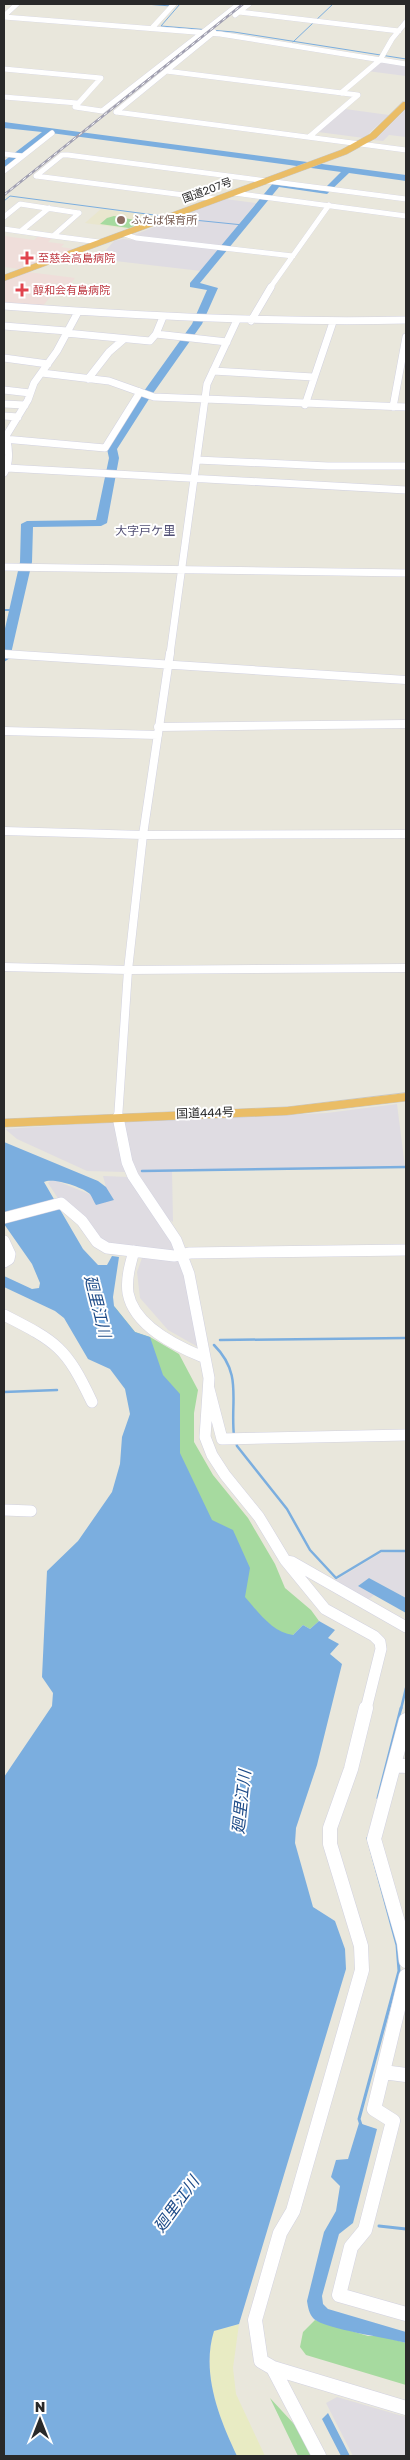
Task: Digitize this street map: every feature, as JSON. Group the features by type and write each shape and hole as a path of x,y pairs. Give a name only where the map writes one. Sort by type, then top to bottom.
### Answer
{"highway":[{"name":"国道207号","path":"4,278 304,167 360,144 373,136 406,104"},
{"name":"国道444号","path":"4,1123 287,1111 406,1097"}],"street":[{"path":"4,17 16,4"},
{"path":"152,28 174,4"},
{"path":"4,69 101,78 75,107 102,111 239,4"},
{"path":"249,4 116,112 406,150"},
{"path":"239,12 399,30"},
{"path":"4,17 215,31 381,58 406,64"},
{"path":"341,93 381,58 406,22"},
{"path":"166,71 358,95 310,137"},
{"path":"4,97 78,103"},
{"path":"4,171 52,132"},
{"path":"4,154 22,156"},
{"path":"215,199 36,176 62,155 406,198"},
{"path":"234,192 406,216"},
{"path":"4,217 20,204 79,213 52,236"},
{"path":"251,321 262,299 329,205"},
{"path":"21,231 49,208"},
{"path":"4,229 99,242"},
{"path":"124,234 136,238 294,256"},
{"path":"4,306 78,312 251,321 333,322 406,320"},
{"path":"5,440 30,393 78,312"},
{"path":"4,326 150,341 156,334 163,317"},
{"path":"237,320 207,384 204,400 195,480 166,664 143,835 128,970 118,1117 122,1145 133,1176 183,1255 189,1274 203,1357 209,1378 205,1414 205,1436 212,1455 225,1475 260,1517 285,1560 325,1609 374,1636 380,1642 381,1649 350,1769 330,1828 330,1844 361,1946 362,1970 293,2211 280,2232 255,2320 261,2361 273,2368 406,2408"},
{"path":"305,405 333,322"},
{"path":"156,334 227,342"},
{"path":"393,407 406,337"},
{"path":"88,379 109,352 124,339"},
{"path":"4,358 48,364"},
{"path":"213,371 313,377"},
{"path":"42,373 116,383 144,394 204,400 406,407"},
{"path":"4,390 30,393"},
{"path":"5,440 105,448 144,394"},
{"path":"4,404 25,405"},
{"path":"4,416 18,417"},
{"path":"5,440 9,449 5,466 195,480 406,490"},
{"path":"197,460 328,466 406,466"},
{"path":"4,567 406,573"},
{"path":"6,654 406,680"},
{"path":"4,731 158,731 406,724"},
{"path":"4,831 143,835 406,834"},
{"path":"4,967 128,970 406,968"},
{"path":"4,1218 61,1202 65,1210 82,1221 96,1243 107,1248 174,1256 406,1250"},
{"path":"4,1241 10,1254 9,1258 4,1262"},
{"path":"134,1251 129,1270 130,1302 157,1332 203,1357"},
{"path":"4,1316 38,1332 58,1346 72,1365 92,1402"},
{"path":"209,1388 214,1399 216,1417 222,1438 406,1435"},
{"path":"4,1510 31,1511"},
{"path":"285,1560 292,1562 406,1627"},
{"path":"406,1720 400,1766 374,1839 404,1943 406,1961"},
{"path":"406,1976 374,2109 393,2121 365,2230 351,2247 339,2295 406,2314"},
{"path":"383,2072 406,2074"},
{"path":"273,2368 319,2456"}],"shaded area":[{"path":"379,61 406,65 406,76 367,71"},
{"path":"406,108 406,137 389,135 383,141 373,140"},
{"path":"345,109 389,115 364,138 318,132"},
{"path":"225,199 256,203 221,246 134,235"},
{"name":"ふたば保育所","path":"101,209 161,217 129,229 85,223"},
{"name":"至慈会高島病院","path":"40,235 53,237 48,242 64,244 61,247 74,249 20,269 4,267 4,236 34,240"},
{"path":"123,239 219,248 201,271 98,259 114,241"},
{"name":"醇和会有島病院","path":"27,272 75,278 69,285 46,283 37,294 51,296 41,308 4,305 4,281"},
{"path":"397,1104 405,1167 172,1170 173,1222 168,1219 131,1162 123,1122 327,1113"},
{"path":"114,1122 117,1146 126,1172 87,1171 17,1139 5,1129"},
{"path":"103,1176 129,1177 177,1251 174,1253 109,1246 59,1200 48,1183 50,1181 57,1181 89,1194 114,1200 106,1187"},
{"path":"143,1255 181,1259 198,1347 168,1330 140,1298 137,1272"},
{"path":"406,1552 406,1598 369,1578 358,1586 374,1595 365,1602 336,1580 381,1553"},
{"path":"337,2397 406,2417 406,2456 353,2456 326,2403"}],"green space":[{"path":"114,216 145,222 129,228 100,224 107,218"},
{"path":"114,1306 135,1332 150,1337 179,1354 198,1390 194,1413 194,1442 213,1475 248,1518 275,1564 285,1588 311,1610 319,1621 310,1629 303,1625 293,1635 246,1671"},
{"path":"315,2320 368,2336 381,2336 406,2343 406,2385 306,2355 300,2347 303,2332"},
{"path":"270,2398 306,2437 316,2456 298,2456"}],"sand":[{"path":"239,2324 233,2368 236,2394 265,2456 237,2456 218,2411 214,2395 210,2363 214,2331"}],"water":[{"name":"廻里江川","path":"4,1142 98,1181 106,1187 114,1200 96,1205 90,1194 81,1188 54,1181 44,1182 83,1249 98,1265 107,1265 112,1256 119,1257 113,1297 114,1306 135,1332 150,1337 163,1375 180,1394 180,1453 212,1520 233,1530 250,1568 245,1597 266,1621 279,1630 293,1635 303,1625 310,1629 319,1621 335,1630 328,1638 339,1644 330,1654 342,1664 317,1765 296,1828 295,1843 313,1907 335,1921 345,1949 346,1969 239,2324 214,2331 210,2363 211,2379 218,2411 237,2456 4,2456 4,1777 52,1706 53,1693 42,1677 47,1571 78,1541 112,1492 120,1464 122,1437 130,1414 125,1389 110,1369 88,1359 64,1318 55,1311 4,1287 4,1276 32,1289 39,1288 40,1283 32,1264 4,1224"},
{"path":"369,1578 406,1598 406,1613 358,1586"},
{"path":"359,2123 377,2129 353,2223 339,2234 322,2296 323,2304 328,2309 406,2332 406,2343 343,2330 320,2323 312,2317 308,2306 307,2301 324,2232 336,2211 340,2186 331,2177 336,2160 348,2159"},
{"path":"328,2413 350,2456 341,2456 322,2419"}],"waterway":[{"path":"145,4 171,6"},
{"path":"180,4 161,26 234,32 294,41"},
{"path":"294,41 333,4"},
{"path":"294,41 406,59"},
{"path":"4,125 49,130"},
{"path":"4,165 49,130"},
{"path":"49,130 406,178"},
{"path":"4,658 26,562 27,524 101,523 114,458 112,449 144,398 197,324 213,288 193,285 277,184 327,191 347,170"},
{"path":"4,201 10,196 162,216"},
{"path":"174,218 243,225"},
{"path":"4,610 15,610"},
{"path":"142,1171 406,1167"},
{"path":"220,1340 406,1338"},
{"path":"214,1345 229,1366 232,1377 234,1436"},
{"path":"4,1392 57,1390"},
{"path":"236,1441 237,1446 287,1509 310,1550 336,1578 381,1551 406,1551"},
{"path":"401,1709 406,1688"},
{"path":"378,1798 401,1708"},
{"path":"361,2125 359,2119 399,1971 397,1945 368,1838"},
{"path":"379,2226 406,2229"}],"railway":[{"path":"4,195 243,4"}],"place":[{"name":"ふたば保育所","path":"121,220"},
{"name":"至慈会高島病院","path":"27,258"},
{"name":"醇和会有島病院","path":"22,290"}],"district":[{"name":"大字戸ケ里","path":"145,531"}]}
